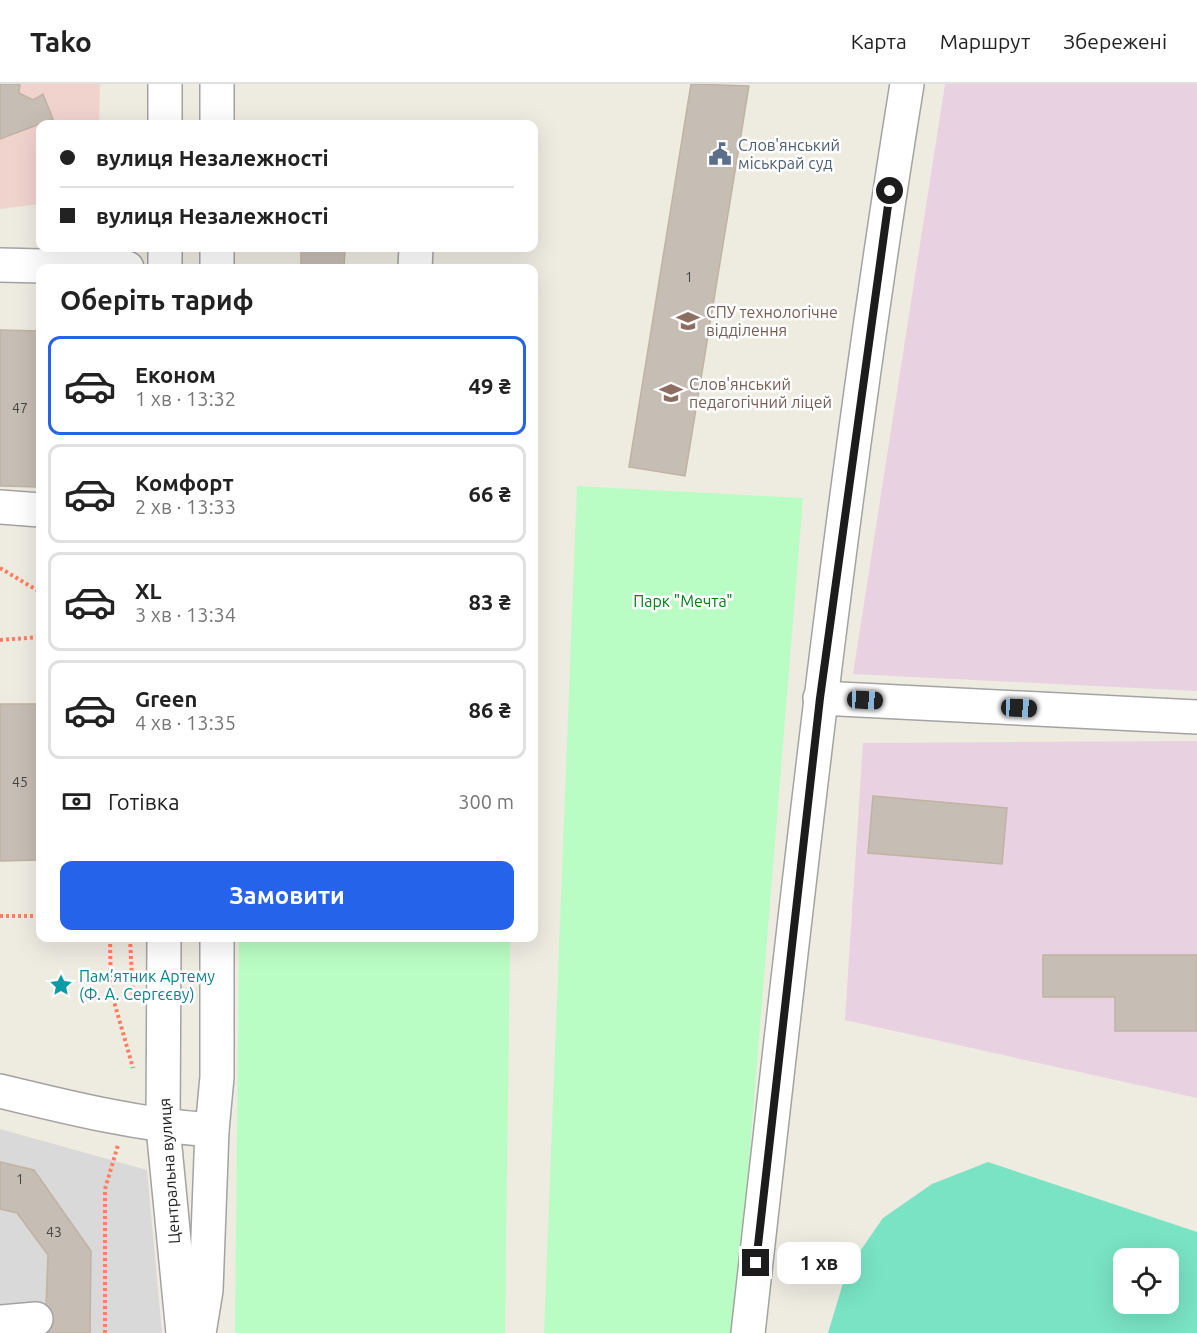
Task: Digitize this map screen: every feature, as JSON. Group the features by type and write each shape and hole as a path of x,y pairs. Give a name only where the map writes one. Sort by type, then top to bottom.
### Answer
{"street":[{"path":"165,84 165,120"},
{"path":"217,120 218,84"},
{"path":"748,1333 820,698 881,245 907,84"},
{"path":"0,265 36,266"},
{"path":"0,507 36,510"},
{"path":"820,698 1197,717"},
{"name":"Центральна вулиця","path":"164,942 163,1127 183,1333"},
{"name":"Центральна вулиця","path":"199,1333 206,1290 212,1130 217,1077 217,942"},
{"path":"0,1091 163,1127 212,1130"},
{"path":"0,1322 36,1319"}],"path":[{"path":"0,568 36,590"},
{"path":"0,640 36,636"},
{"path":"0,916 36,916"},
{"path":"110,942 111,991 134,1069"},
{"path":"105,1333 105,1189 125,1120"}],"shaded area":[{"path":"0,84 100,84 99,120 36,120 36,204 0,209"},
{"path":"945,84 1197,84 1197,691 853,674"},
{"path":"1197,741 1197,1098 845,1020 863,743"},
{"path":"0,1129 147,1170 162,1333 0,1333"}],"green space":[{"name":"Парк \"Мечта\"","path":"577,486 803,498 735,1333 544,1333"},
{"path":"239,942 510,942 505,1333 235,1333"},
{"path":"988,1162 1197,1232 1197,1333 828,1333 847,1270 883,1218 932,1184"}],"building":[{"path":"0,84 20,84 19,93 33,100 43,94 53,119 36,120 36,125 0,139"},
{"path":"691,84 749,86 685,476 629,467"},
{"path":"301,252 345,252 344,264 301,264"},
{"path":"0,330 36,331 36,487 0,486"},
{"path":"0,704 36,704 36,860 0,861"},
{"path":"873,796 1007,808 1002,864 868,853"},
{"path":"1043,955 1197,955 1197,1031 1115,1031 1115,997 1043,997"},
{"path":"0,1162 34,1170 91,1251 90,1333 45,1333 48,1255 17,1213 0,1209"}],"place":[{"name":"Слов'янський міськрай суд","path":"720,154"},
{"name":"СПУ технологічне відділення","path":"688,321"},
{"name":"Слов'янський педагогічний ліцей","path":"671,393"},
{"name":"Пам’ятник Артему (Ф. А. Сергєєву)","path":"61,985"}],"route":[{"path":"756,1263 820,698 890,191"}]}
